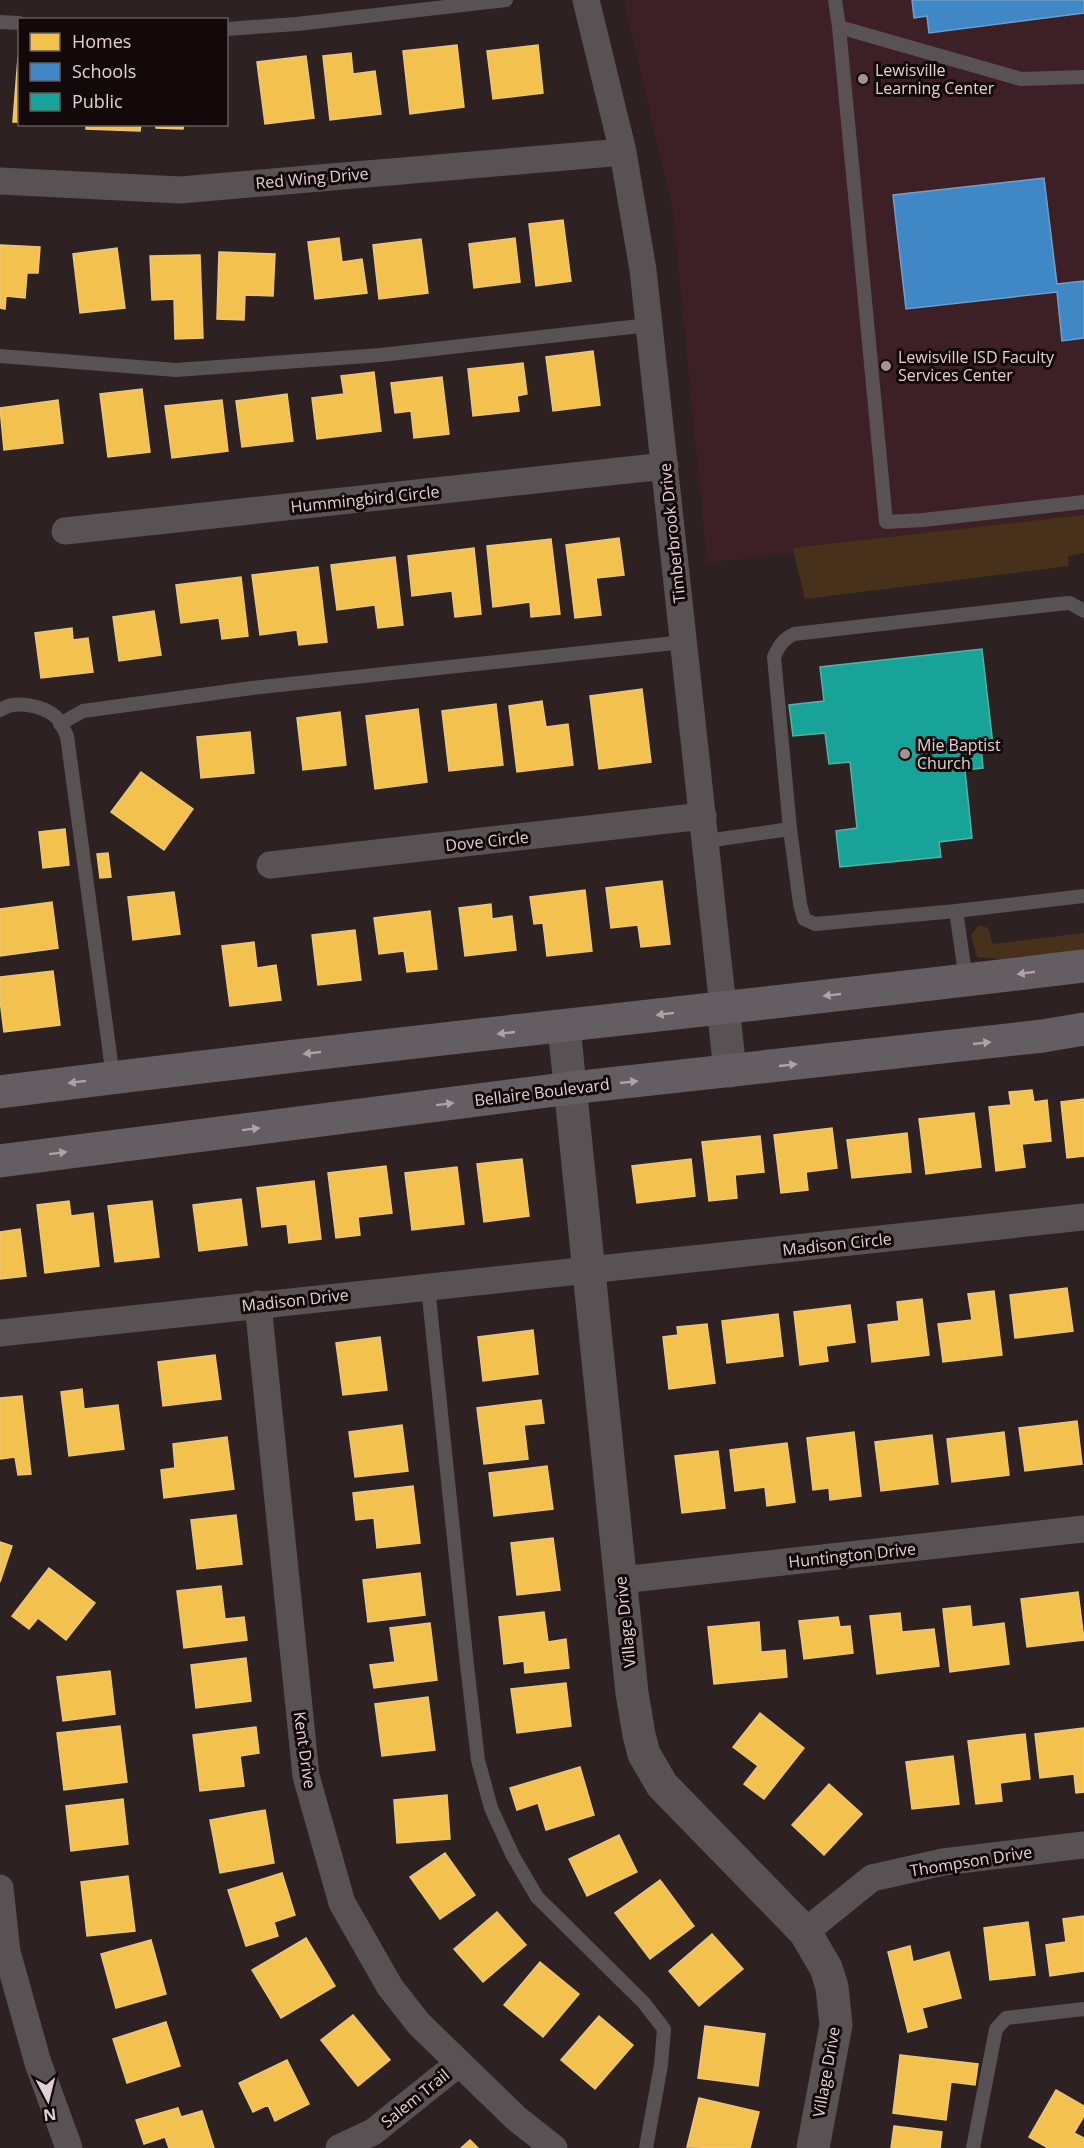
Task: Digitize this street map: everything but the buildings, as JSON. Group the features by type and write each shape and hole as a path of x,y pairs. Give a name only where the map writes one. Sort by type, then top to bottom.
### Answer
{"main road":[{"path":"0,1092 232,1062 564,1027 1084,966"},
{"name":"Bellaire Boulevard","path":"0,1161 571,1088 1043,1036 1084,1029"}],"street":[{"name":"Timberbrook Drive","path":"586,0 623,152 637,230 665,466 730,1071"},
{"name":"Red Wing Drive","path":"0,182 180,190 623,152"},
{"name":"Hummingbird Circle","path":"65,531 665,466"},
{"name":"Dove Circle","path":"270,865 705,828"},
{"name":"Village Drive","path":"564,1027 632,1693 644,1754 657,1778 675,1800 805,1932 816,1949 832,1987 836,2025 813,2148"},
{"name":"Madison Circle","path":"590,1271 1084,1217"},
{"name":"Madison Drive","path":"0,1333 258,1304 590,1271"},
{"name":"Kent Drive","path":"258,1304 306,1776 342,1903 390,1987 419,2024 516,2118 554,2148"},
{"name":"Huntington Drive","path":"621,1580 1084,1529"},
{"name":"Thompson Drive","path":"805,1932 873,1878 943,1862 1084,1845"},
{"path":"0,1888 7,1952 38,2063 69,2148"},
{"name":"Salem Trail","path":"339,2148 373,2132 458,2064"}],"lane":[{"path":"228,28 297,24 506,0"},
{"path":"835,0 886,522 1084,502"},
{"path":"0,22 18,23"},
{"path":"839,27 1021,80 1084,77"},
{"path":"0,356 176,370 381,356 649,325"},
{"path":"1084,610 1070,603 794,634 786,638 779,646 774,657 790,829 804,919 814,924 1084,896"},
{"path":"60,724 82,711 252,688 684,642"},
{"path":"0,710 6,706 32,705 56,717 67,736 113,1077"},
{"path":"705,828 790,829"},
{"path":"956,910 966,980"},
{"path":"428,1287 478,1760 491,1808 513,1856 537,1897 644,2003 664,2030 661,2065 646,2148"},
{"path":"973,2148 996,2029 1006,2018 1084,2009"}],"shaded area":[{"name":"Lewisville ISD Faculty Services Center","path":"624,0 1084,0 1084,520 707,563 673,212"},
{"path":"1084,515 1084,553 1068,556 1069,566 805,599 793,548"},
{"path":"979,925 988,928 993,944 1084,933 1084,950 1001,959 977,957 971,935"}],"place":[{"name":"Lewisville Learning Center","path":"863,79"},
{"name":"Lewisville ISD Faculty Services Center","path":"886,366"},
{"name":"Mie Baptist Church","path":"905,754"}]}
